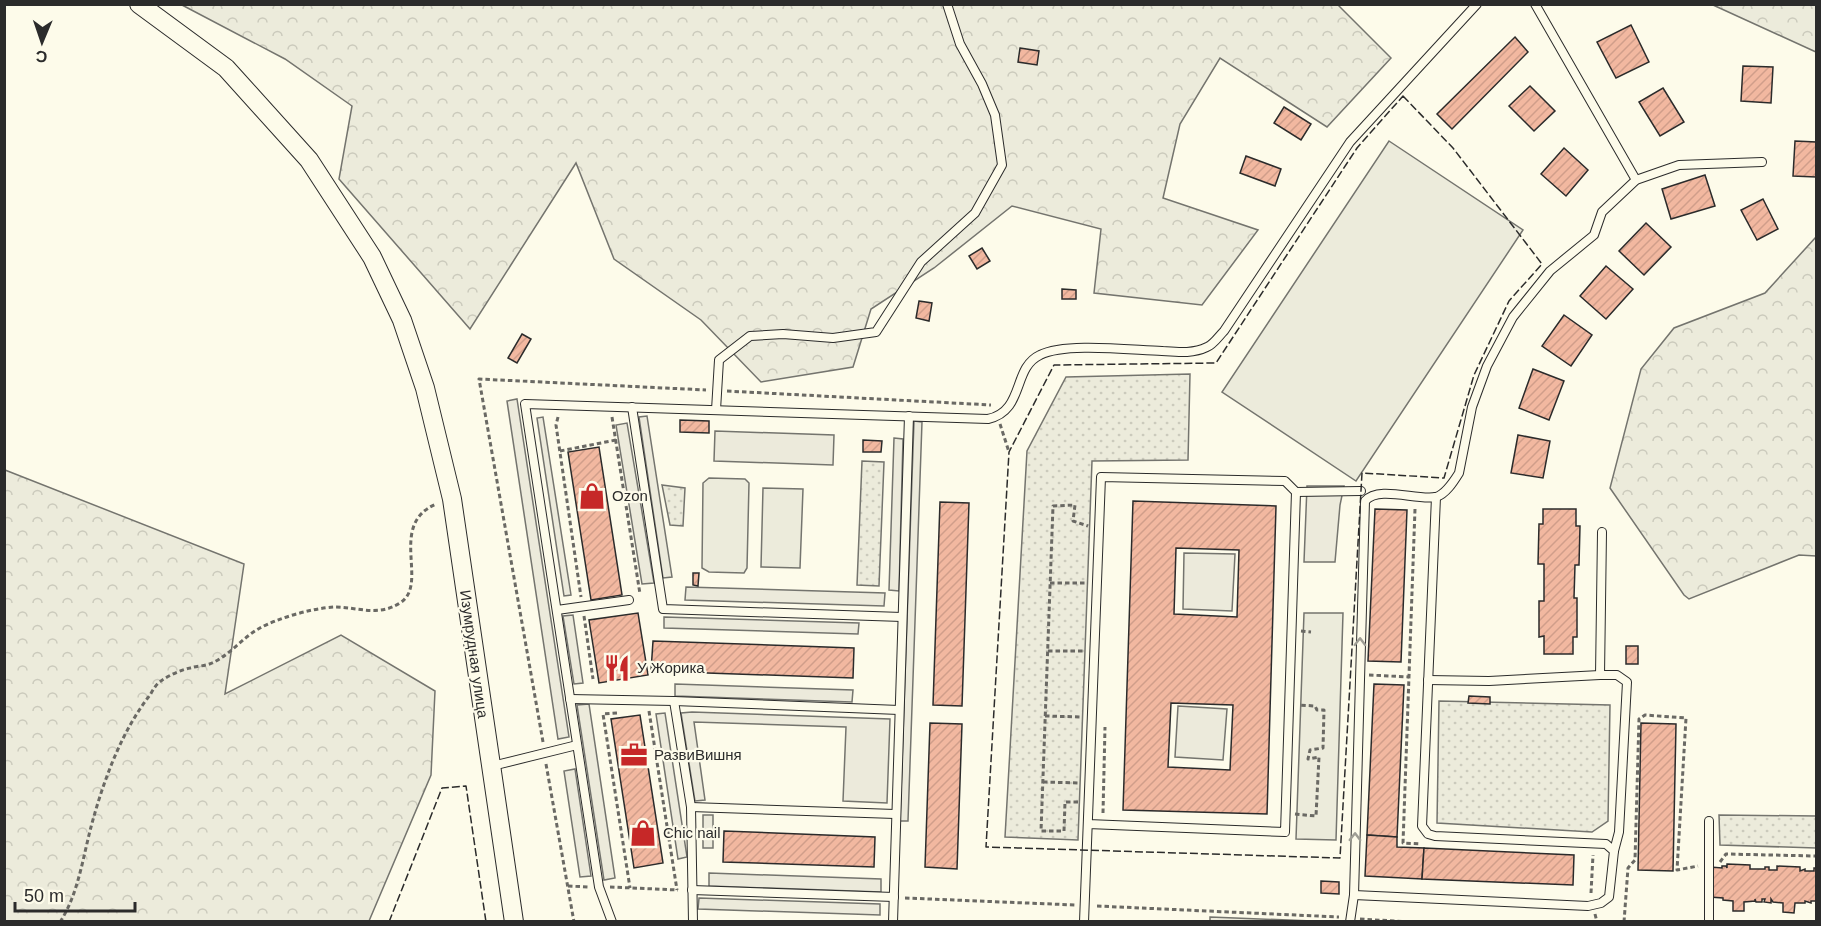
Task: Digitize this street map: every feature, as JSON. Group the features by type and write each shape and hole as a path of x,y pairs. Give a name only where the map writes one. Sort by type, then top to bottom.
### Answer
{"street":[{"name":"Изумрудная улица","path":"139,4 226,68 309,160 372,256 402,320 425,388 452,499 514,921"}],"lane":[{"path":"716,410 719,360 750,336 783,334 832,338 876,332 921,262 975,213 1002,165 994,115 982,84 960,44 947,4"},
{"path":"612,921 599,887 525,404 988,419 998,417 1010,408 1028,364 1038,356 1058,348 1187,352 1209,347 1224,332 1350,142 1476,4"},
{"path":"1535,4 1636,180"},
{"path":"1350,920 1354,896 1364,505 1367,498 1374,495 1436,496 1446,491 1459,473 1472,407 1487,366 1514,317 1550,270 1594,235 1602,212 1636,180 1679,165 1762,162"},
{"path":"632,407 663,609 902,617"},
{"path":"893,921 909,416"},
{"path":"1084,921 1101,477 1285,481 1296,492 1361,491"},
{"path":"1088,824 1285,832 1296,492"},
{"path":"1436,496 1422,821 1426,832 1435,836 1606,844 1614,850"},
{"path":"1600,675 1602,532"},
{"path":"556,610 629,600"},
{"path":"1354,896 1592,905 1601,903 1609,897 1614,850 1619,832 1627,682 1617,675 1489,681 1428,680"},
{"path":"570,699 899,710"},
{"path":"674,701 691,807 693,921"},
{"path":"490,766 577,745"},
{"path":"691,807 895,814"},
{"path":"1709,821 1709,921"},
{"path":"692,890 894,897"}],"path":[{"path":"479,379 574,921"},
{"path":"558,415 556,425 593,679"},
{"path":"612,416 640,595"},
{"path":"560,451 616,440"},
{"path":"60,921 73,896 95,811 109,772 135,713 160,681 187,669 212,663 259,628 292,616 336,607 373,612 401,603 410,587 411,536 418,515 433,505 452,499"},
{"path":"1090,527 1073,521 1075,506 1053,506 1041,831 1064,831 1065,802 1103,803"},
{"path":"1050,582 1097,583"},
{"path":"1291,630 1311,632"},
{"path":"1048,651 1094,651"},
{"path":"1365,675 1409,677"},
{"path":"1300,815 1316,816 1319,757 1308,759 1310,750 1323,748 1324,710 1317,710 1315,706"},
{"path":"648,709 677,890"},
{"path":"626,712 603,714 630,888"},
{"path":"1045,716 1105,718 1103,816 1108,818"},
{"path":"1624,921 1628,868 1635,860 1639,719 1645,716 1686,718 1677,870 1720,862 1726,854 1816,856"},
{"path":"1043,782 1104,784"},
{"path":"568,886 692,890"},
{"path":"894,897 1350,920 1411,921"}],"green space":[{"path":"1337,4 1391,58 1327,127 1220,58 1180,124 1163,198 1258,230 1202,305 1094,293 1101,229 1012,206 934,268 871,309 853,367 761,382 701,320 614,259 576,163 470,329 339,179 352,106 285,59 182,5"},
{"path":"1713,5 1816,5 1816,52"},
{"path":"1389,141 1523,230 1356,481 1222,392"},
{"path":"1816,237 1816,556 1799,555 1689,599 1610,488 1641,369 1674,328 1765,293"},
{"path":"1190,374 1188,460 1092,461 1078,840 1005,837 1027,451 1066,377"},
{"path":"862,461 884,462 879,586 857,585"},
{"path":"5,470 244,564 225,694 341,635 435,691 431,775 369,921 5,921"},
{"path":"709,478 745,479 749,483 747,568 744,573 709,572 702,568 703,483"},
{"path":"662,485 685,488 683,526 670,525"},
{"path":"763,488 803,489 800,568 761,567"},
{"path":"1304,613 1343,613 1336,840 1296,839"},
{"path":"1439,701 1610,705 1608,821 1592,832 1437,823"},
{"path":"1719,815 1816,816 1816,848 1720,845"}],"shaded area":[{"path":"517,399 569,737 558,739 507,401"},
{"path":"647,416 672,577 663,578 639,417"},
{"path":"543,417 571,595 564,596 537,418"},
{"path":"914,421 922,422 908,821 900,821"},
{"path":"627,423 654,583 642,584 616,425"},
{"path":"715,431 834,435 833,465 714,461"},
{"path":"894,438 903,439 899,591 889,590"},
{"path":"1307,486 1344,486 1335,562 1304,562"},
{"path":"1184,553 1235,554 1232,611 1183,609"},
{"path":"686,587 885,593 884,606 685,600"},
{"path":"573,615 583,683 574,684 563,616"},
{"path":"664,617 859,623 858,634 664,628"},
{"path":"675,684 853,690 852,702 675,696"},
{"path":"589,704 615,878 604,880 577,705"},
{"path":"1178,706 1227,709 1223,760 1175,757"},
{"path":"665,713 687,857 678,859 656,714"},
{"path":"681,713 890,719 887,803 843,801 846,727 694,722 705,800 695,801"},
{"path":"575,769 591,876 580,877 564,771"},
{"path":"703,815 713,815 713,848 703,848"},
{"path":"709,873 881,879 881,892 709,886"},
{"path":"699,898 880,904 880,915 698,909"},
{"path":"1210,917 1313,921 1210,922"}],"building":[{"path":"1631,25 1649,62 1616,78 1597,42"},
{"path":"1515,37 1528,52 1452,129 1437,114"},
{"path":"1020,48 1039,51 1037,65 1018,62"},
{"path":"1743,66 1773,67 1771,103 1741,101"},
{"path":"1530,86 1555,111 1534,131 1509,106"},
{"path":"1663,88 1684,122 1660,136 1639,102"},
{"path":"1284,107 1311,124 1301,140 1274,123"},
{"path":"1795,141 1816,142 1816,177 1793,176"},
{"path":"1564,148 1588,170 1566,196 1541,174"},
{"path":"1246,156 1281,169 1275,186 1240,173"},
{"path":"1705,175 1715,206 1671,219 1662,189"},
{"path":"1763,199 1778,229 1757,240 1741,210"},
{"path":"1646,223 1671,247 1644,275 1619,251"},
{"path":"982,248 990,261 977,269 969,256"},
{"path":"1606,266 1633,289 1606,319 1580,296"},
{"path":"1062,289 1076,290 1076,299 1062,299"},
{"path":"919,301 932,303 929,321 916,318"},
{"path":"1564,315 1592,335 1571,366 1542,346"},
{"path":"522,334 531,339 517,363 508,358"},
{"path":"1533,369 1564,381 1549,420 1519,408"},
{"path":"680,420 709,421 709,433 680,432"},
{"path":"1518,435 1550,441 1543,478 1511,473"},
{"path":"863,440 882,441 881,452 863,452"},
{"path":"599,447 622,595 591,600 568,452"},
{"path":"1133,501 1276,506 1267,814 1123,810","holes":["1176,548 1239,550 1237,617 1174,614","1171,703 1233,705 1230,770 1168,767"]},
{"path":"940,502 969,503 962,706 933,705"},
{"path":"1375,509 1407,510 1401,662 1368,661"},
{"path":"1543,509 1576,509 1576,526 1580,526 1579,565 1575,565 1574,598 1577,598 1577,637 1573,637 1573,654 1544,654 1544,636 1539,637 1539,601 1544,601 1544,564 1538,564 1539,524 1543,524"},
{"path":"693,573 699,573 698,586 693,585"},
{"path":"638,613 648,675 599,683 589,620"},
{"path":"653,641 854,648 853,678 651,671"},
{"path":"1626,646 1638,646 1638,664 1626,664"},
{"path":"1374,684 1404,685 1397,837 1367,835"},
{"path":"1469,696 1490,697 1490,704 1468,703"},
{"path":"640,715 663,863 634,868 611,719"},
{"path":"930,723 962,724 957,869 925,867"},
{"path":"1641,723 1676,724 1673,871 1638,870"},
{"path":"724,831 875,837 874,867 723,862"},
{"path":"1367,835 1397,837 1397,847 1424,848 1422,879 1365,876"},
{"path":"1424,848 1574,855 1573,885 1422,879"},
{"path":"1727,864 1750,865 1750,869 1769,867 1769,870 1777,870 1777,866 1800,867 1800,871 1805,869 1805,871 1814,871 1816,868 1816,901 1795,903 1794,913 1783,912 1783,903 1773,902 1771,899 1771,903 1764,902 1765,899 1762,899 1762,902 1756,902 1755,899 1755,901 1744,902 1744,911 1733,911 1733,901 1710,897 1711,867 1726,866 1727,868"},
{"path":"1321,881 1339,882 1339,894 1321,893"}],"fence":[{"path":"1403,96 1453,148 1542,264 1509,301 1474,375 1444,478 1362,473 1340,858 986,847 1009,452 1054,365 1216,363 1357,148 1403,96"},
{"path":"389,922 442,788 466,786 486,922"}],"place":[{"name":"Ozon","path":"592,496"},
{"name":"У Жорика","path":"617,668"},
{"name":"РазвиВишня","path":"634,755"},
{"name":"Chic nail","path":"643,833"}]}
